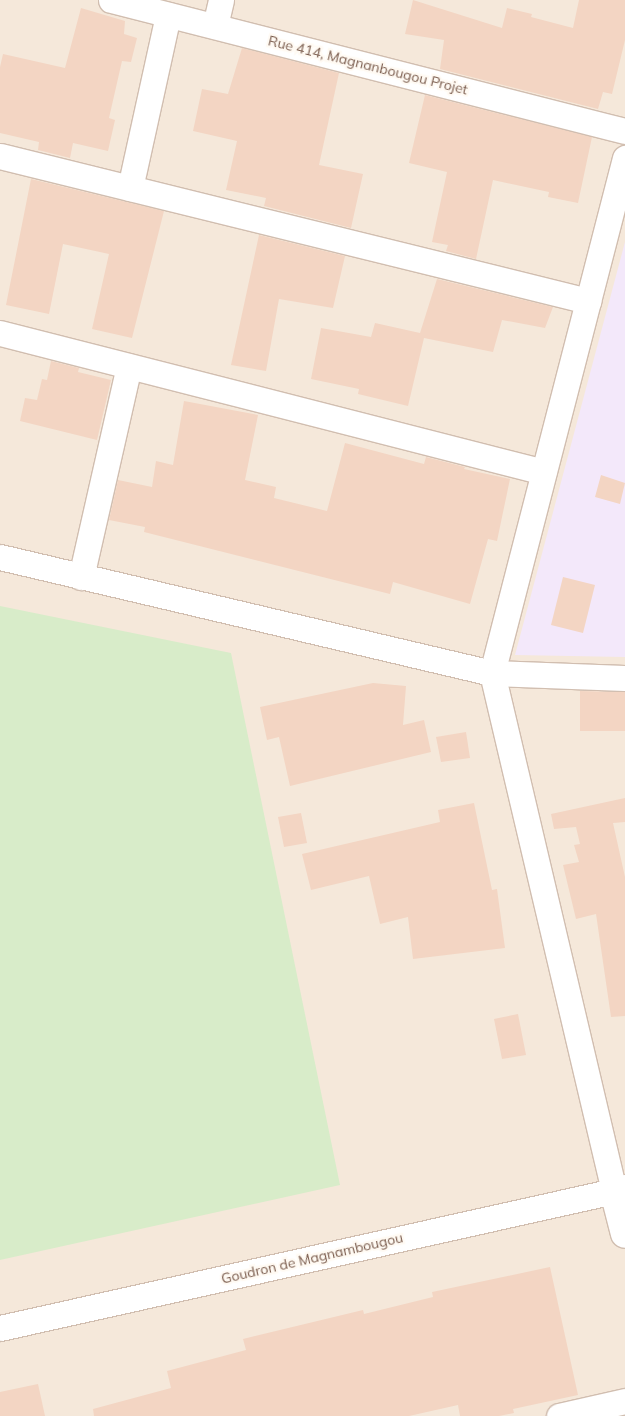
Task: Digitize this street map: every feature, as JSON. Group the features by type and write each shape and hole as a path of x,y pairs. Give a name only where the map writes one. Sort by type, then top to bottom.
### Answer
{"street":[{"name":"Rue 414, Magnanbougou Projet","path":"111,0 625,131"},
{"path":"215,26 221,0"},
{"path":"130,188 168,15"},
{"path":"0,156 588,301"},
{"path":"625,158 492,673 620,1190 625,1234"},
{"path":"0,333 544,472"},
{"path":"81,576 129,366"},
{"path":"0,557 492,673 625,678"},
{"name":"Goudron de Magnambougou","path":"0,1328 620,1190"},
{"path":"559,1416 625,1401"}],"shaded area":[{"path":"0,0 625,0 625,1416 0,1416"},
{"path":"625,242 625,657 515,655"}],"green space":[{"path":"0,606 231,653 340,1185 0,1260"}],"building":[{"path":"413,0 502,28 507,8 532,14 531,17 573,28 579,0 625,0 625,40 612,94 603,92 598,109 440,69 444,40 405,34"},
{"path":"81,8 125,21 124,34 137,38 131,62 122,61 109,118 115,120 108,151 73,143 70,158 38,150 39,142 0,133 0,67 3,54 65,68"},
{"path":"242,48 339,73 319,165 363,174 351,228 264,206 266,198 226,190 237,141 193,131 202,89 228,94"},
{"path":"425,95 592,137 578,203 548,197 549,192 493,180 476,259 446,251 448,245 432,242 447,172 409,163"},
{"path":"31,179 164,211 132,338 92,329 109,254 63,244 49,314 6,305"},
{"path":"259,235 345,256 333,308 279,299 266,371 231,365"},
{"path":"437,279 553,307 545,328 502,320 493,352 424,338 408,406 358,394 359,389 311,379 321,328 371,337 375,323 420,333"},
{"path":"51,361 79,368 78,372 111,380 97,440 20,421 25,398 37,400 42,379 47,380"},
{"path":"184,401 258,415 245,480 276,487 274,498 327,511 345,443 424,464 426,457 465,467 464,469 510,479 497,541 488,539 470,604 393,582 390,594 144,532 145,527 109,520 118,480 152,487 156,461 173,465"},
{"path":"601,475 625,483 620,504 595,497"},
{"path":"563,577 595,585 583,633 551,625"},
{"path":"373,683 406,686 403,725 424,720 431,752 290,786 279,737 267,740 260,707"},
{"path":"580,691 625,692 625,731 580,731"},
{"path":"466,732 470,758 441,762 436,737"},
{"path":"625,798 625,822 613,823 625,877 625,1016 611,1017 596,914 576,919 563,865 579,862 574,845 580,844 576,827 554,829 551,814"},
{"path":"474,803 492,890 497,889 505,948 413,959 408,917 380,924 369,876 311,890 302,854 440,822 438,810"},
{"path":"301,813 307,843 284,847 278,817"},
{"path":"518,1014 526,1055 502,1059 494,1019"},
{"path":"550,1267 578,1395 513,1409 514,1413 499,1416 460,1416 458,1405 409,1416 94,1416 93,1409 171,1388 167,1371 246,1350 243,1339 363,1310 364,1314 433,1297 432,1292"},
{"path":"38,1384 45,1416 0,1416 0,1392"}]}
